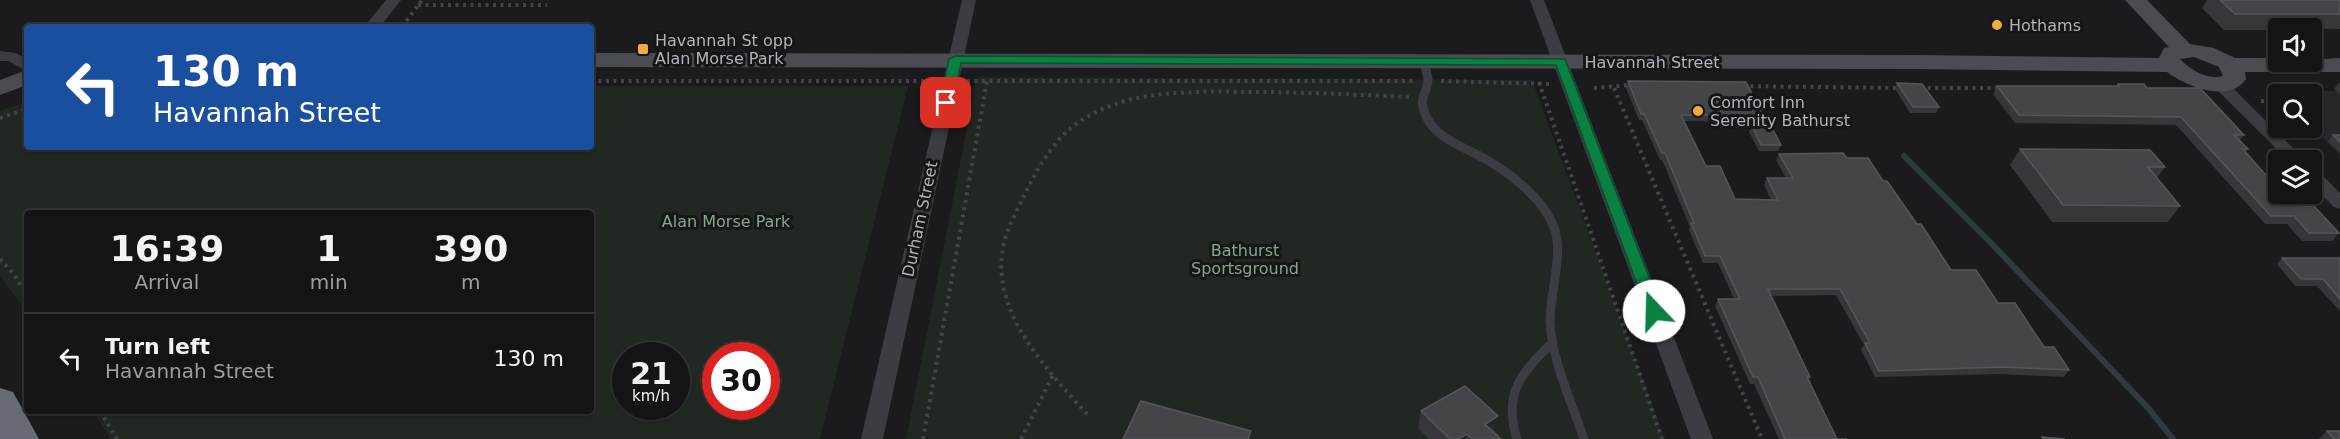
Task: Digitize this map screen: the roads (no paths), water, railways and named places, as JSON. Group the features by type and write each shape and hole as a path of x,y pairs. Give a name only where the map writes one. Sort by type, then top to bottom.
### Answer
{"highway":[{"path":"0,403 19,439"}],"street":[{"path":"374,24 394,0"},
{"name":"Durham Street","path":"872,439 969,0"},
{"path":"1537,0 1702,439"},
{"path":"2135,0 2192,78 2340,65"},
{"path":"0,56 11,56 24,64"},
{"name":"Havannah Street","path":"594,60 953,70 1426,71 1561,62 1917,62 2178,58"},
{"path":"2225,75 2289,150"},
{"path":"0,88 24,78"},
{"path":"2322,185 2340,203"}],"lane":[{"path":"1426,71 1421,97 1430,122 1441,135 1485,159 1515,181 1543,207 1552,220 1557,234 1550,320 1552,343 1584,439"},
{"path":"1517,439 1509,406 1514,389 1533,361 1552,343"}],"waterway":[{"path":"1904,156 1993,245 2149,409 2173,439"}],"place":[{"name":"Hothams","path":"1997,25"},
{"name":"Havannah St opp Alan Morse Park","path":"643,49"},
{"name":"Comfort Inn Serenity Bathurst","path":"1698,111"}],"park label":[{"name":"Alan Morse Park","path":"726,221"},
{"name":"Bathurst Sportsground","path":"1245,259"}]}
